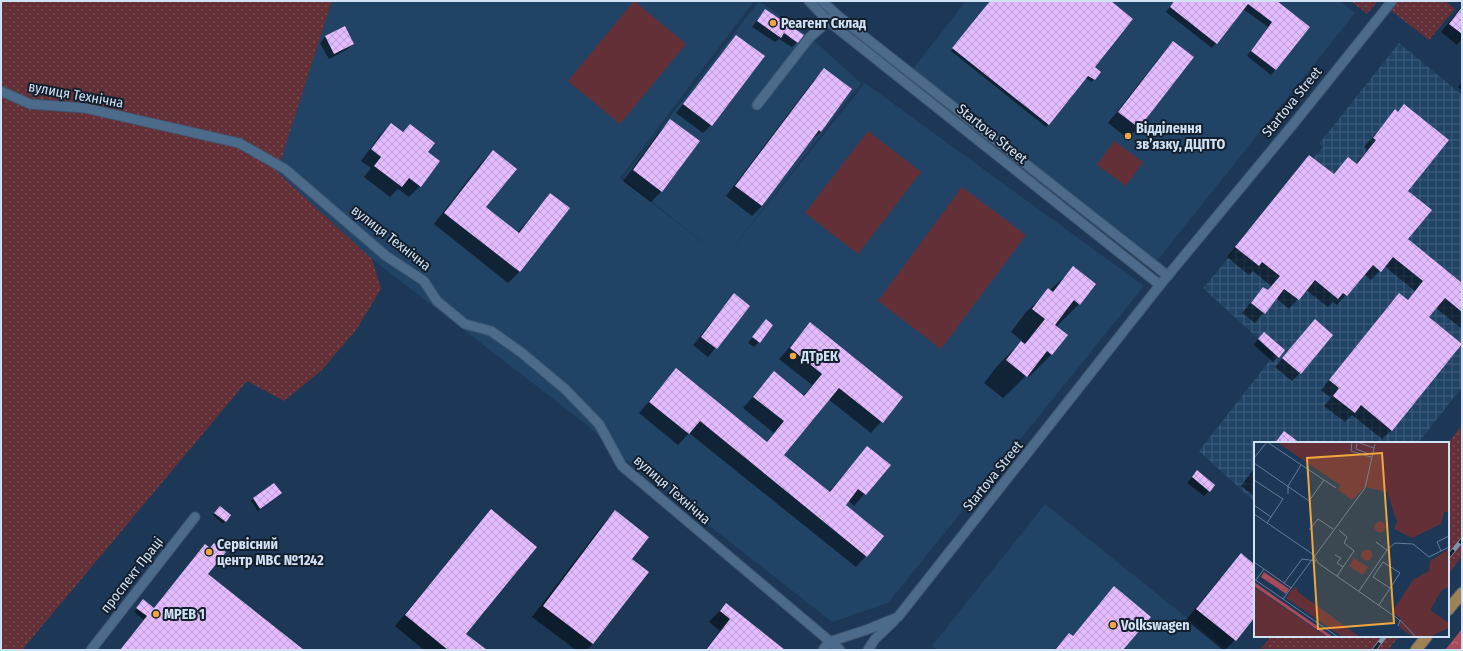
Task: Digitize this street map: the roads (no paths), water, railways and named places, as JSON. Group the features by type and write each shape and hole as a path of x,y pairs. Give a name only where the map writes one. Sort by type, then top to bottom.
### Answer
{"main road":[{"path":"1449,609 1462,593"},
{"path":"1416,650 1426,637"}],"street":[{"name":"Startova Street","path":"809,1 828,21 1160,286"},
{"name":"Startova Street","path":"822,1 837,15 1168,276"},
{"name":"Startova Street","path":"826,646 898,617 1168,276 1295,122 1392,1"},
{"path":"757,105 810,37 837,15"},
{"name":"вулиця Технічна","path":"1,91 30,104 85,108 239,143 285,169 386,256 424,281 436,301 465,324 491,331 522,353 565,389 599,424 622,466 826,646 840,650"},
{"name":"проспект Праці","path":"91,650 195,517"},
{"path":"868,650 875,639 898,617"}],"railway":[{"path":"1449,556 1462,540"},
{"path":"1374,650 1384,637"}],"place":[{"name":"Реагент Склад","path":"773,23"},
{"name":"Відділення зв’язку, ДЦПТО","path":"1128,136"},
{"name":"ДТрЕК","path":"793,356"},
{"name":"Сервісний центр МВС №1242","path":"209,552"},
{"name":"МРЕВ 1","path":"156,614"},
{"name":"Volkswagen","path":"1113,625"}]}
